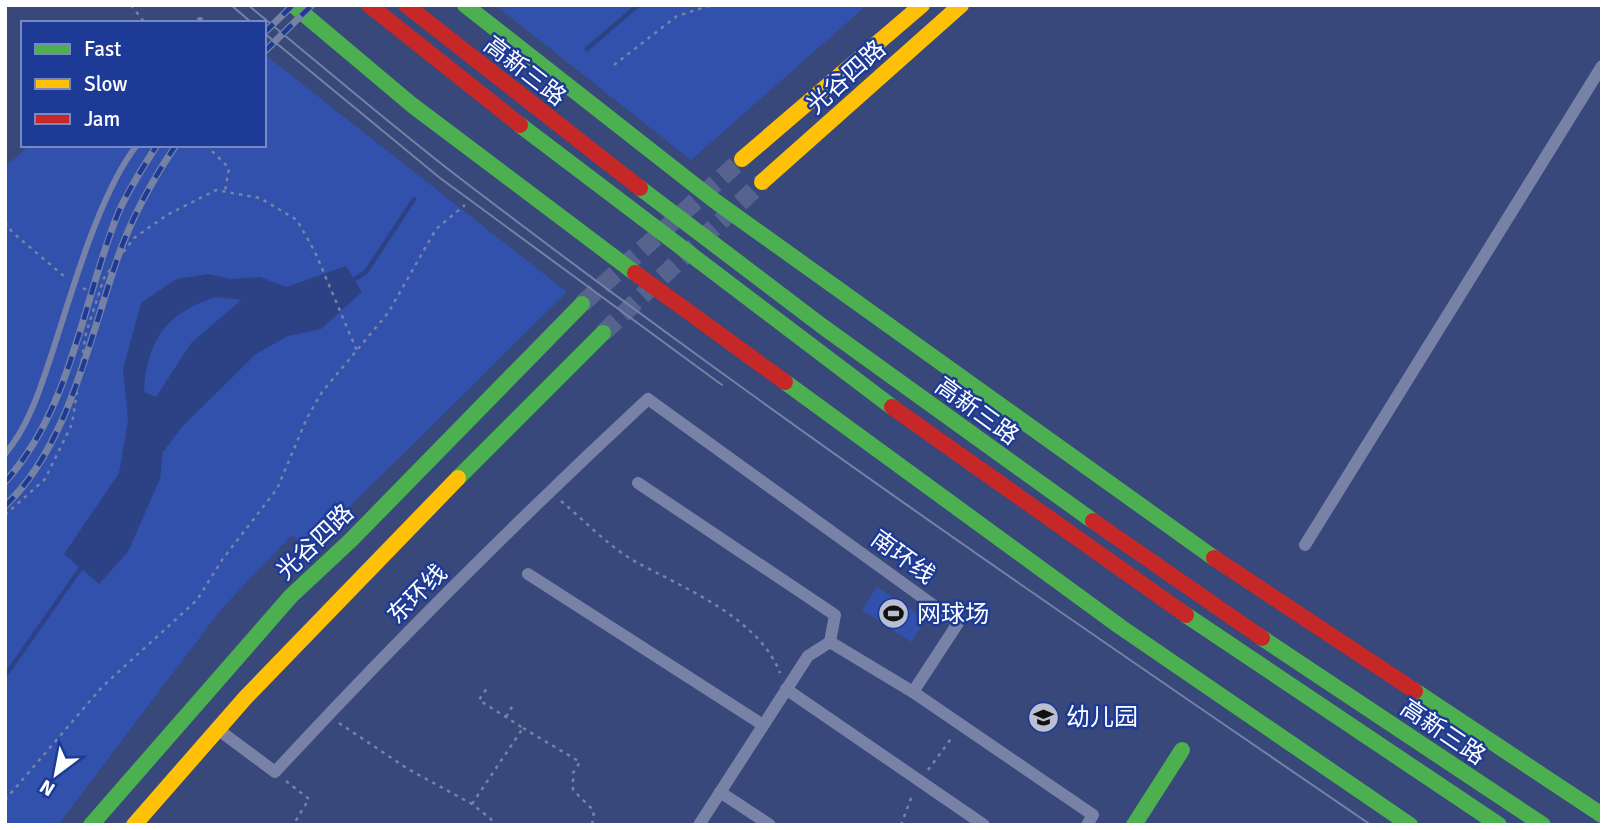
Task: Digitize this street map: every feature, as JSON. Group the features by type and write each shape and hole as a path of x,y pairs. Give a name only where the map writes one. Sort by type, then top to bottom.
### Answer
{"main road":[{"path":"293,5 412,105 650,285 1122,628 1410,825"},
{"name":"高新三路","path":"369,5 504,115 721,280 988,475 1214,634 1499,825"},
{"name":"高新三路","path":"406,5 768,286 1012,464 1239,622 1543,825"},
{"name":"高新三路","path":"465,5 715,201 1190,542 1602,815"},
{"name":"光谷四路","path":"743,159 922,5"},
{"name":"光谷四路","path":"762,182 961,5"},
{"name":"光谷四路","path":"91,825 291,596 351,540 582,304"},
{"path":"135,825 216,728 603,332"},
{"path":"1133,825 1181,750"}],"street":[{"path":"1305,545 1602,66"},
{"name":"东环线","path":"275,772 549,492 648,399"},
{"name":"南环线","path":"648,399 958,622 913,692"},
{"path":"638,483 835,615 830,642 808,656 699,825"},
{"path":"528,574 764,725"},
{"path":"830,642 913,692 1090,820"},
{"path":"786,690 984,825"},
{"path":"216,728 275,772"},
{"path":"720,792 769,825"}],"lane":[{"path":"5,454 39,394 75,283 119,168 135,147"}],"path":[{"path":"131,5 143,21"},
{"path":"614,65 677,16 712,5"},
{"path":"208,147 229,168 225,191"},
{"path":"5,515 45,479 72,424 86,333 104,278 134,238 203,196 216,190 260,198 297,220 315,252 357,351"},
{"path":"5,800 102,687 197,600 222,560 277,489 307,418 322,392 388,313 436,229 465,205"},
{"path":"5,222 53,269 98,297"},
{"path":"549,492 635,561 666,575 755,634 774,657 786,690"},
{"path":"487,688 480,700 580,762 573,773 573,790 594,811 592,825"},
{"path":"506,717 513,705"},
{"path":"328,715 408,769 472,804 491,819 492,825"},
{"path":"472,804 523,728"},
{"path":"275,772 309,799 293,825"}],"shaded area":[{"path":"495,5 867,5 691,160"},
{"path":"266,56 567,292 308,548 292,535 223,607 58,825 5,825 5,167 28,147 266,147"},
{"path":"346,266 362,292 321,329 288,336 256,354 182,427 163,452 160,479 128,552 99,584 64,554 119,473 128,420 123,369 141,303 176,279 208,274 231,279 260,277 286,287","holes":["216,297 241,300 191,343 156,397 144,392 149,358 162,331 172,321 184,311"]},
{"name":"网球场","path":"877,587 926,619 911,642 862,610"}],"waterway":[{"path":"587,49 638,5"},
{"path":"350,282 366,272 414,199"},
{"path":"5,676 83,565"}],"tunnel":[{"path":"582,304 742,159"},
{"path":"603,333 762,182"}],"tram line":[{"path":"231,5 250,21"},
{"path":"248,5 448,169 674,339 1021,584 1371,825"},
{"path":"266,35 440,178 722,385"}],"railway":[{"path":"266,31 293,5"},
{"path":"266,50 312,5"},
{"path":"5,482 27,453 60,389 117,216 156,147"},
{"path":"5,506 27,481 46,453 62,421 131,225 175,147"}],"traffic: fast":[{"path":"293,5 412,105 635,273"},
{"path":"465,5 715,201 1214,558"},
{"path":"520,125 892,407"},
{"path":"640,188 822,326 1093,521"},
{"path":"91,825 291,596 351,540 582,304"},
{"path":"458,478 603,333"},
{"path":"785,382 1122,628 1410,825"},
{"path":"1186,615 1499,825"},
{"path":"1262,638 1543,825"},
{"path":"1415,691 1602,815"},
{"path":"1134,825 1182,750"}],"traffic: slow":[{"path":"742,159 922,5"},
{"path":"762,182 961,5"},
{"path":"134,825 246,697 458,478"}],"traffic: jam":[{"path":"369,5 520,125"},
{"path":"406,5 640,188"},
{"path":"635,273 785,382"},
{"path":"892,407 1186,615"},
{"path":"1093,521 1262,638"},
{"path":"1214,558 1415,691"}],"place":[{"name":"网球场","path":"894,614"},
{"name":"幼儿园","path":"1043,717"}]}
